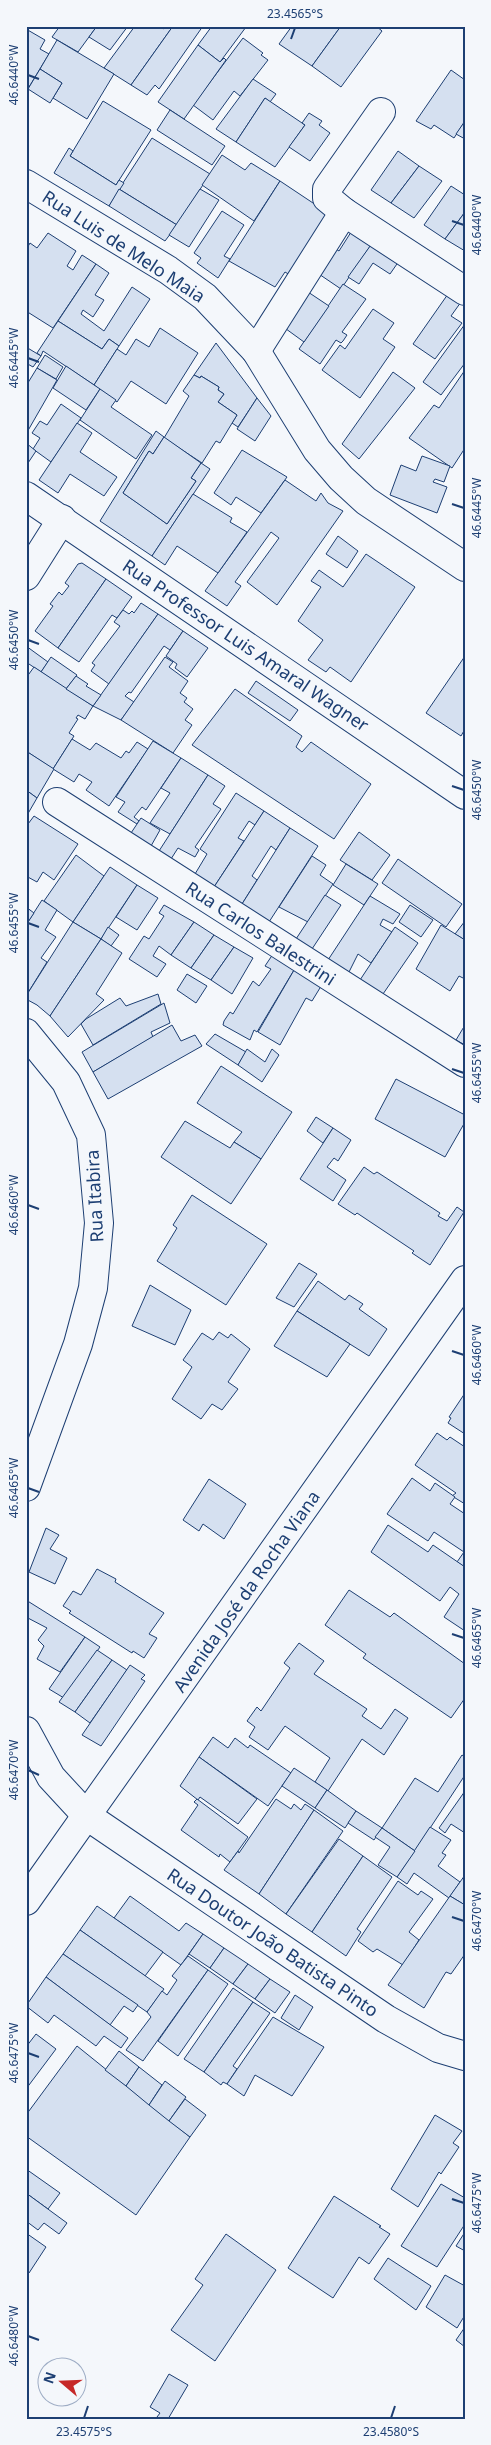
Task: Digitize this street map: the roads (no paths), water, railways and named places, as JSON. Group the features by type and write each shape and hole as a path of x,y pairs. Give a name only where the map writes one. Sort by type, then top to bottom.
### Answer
{"street":[{"path":"381,112 327,190 327,198 344,212 465,291"},
{"name":"Rua Luis de Melo Maia","path":"26,184 168,270 205,297 256,351 317,450 341,478 366,501 465,567"},
{"path":"256,351 344,212"},
{"name":"Rua Professor Luis Amaral Wagner","path":"26,496 465,795"},
{"path":"26,576 62,519"},
{"name":"Rua Carlos Balestrini","path":"57,802 465,1063"},
{"name":"Rua Itabira","path":"26,1033 66,1082 91,1134 99,1223 93,1288 78,1344 26,1487"},
{"name":"Avenida José da Rocha Viana","path":"26,1901 465,1280"},
{"path":"26,1731 51,1777 87,1816"},
{"name":"Rua Doutor João Batista Pinto","path":"87,1816 386,2019 438,2048 465,2056"}]}
